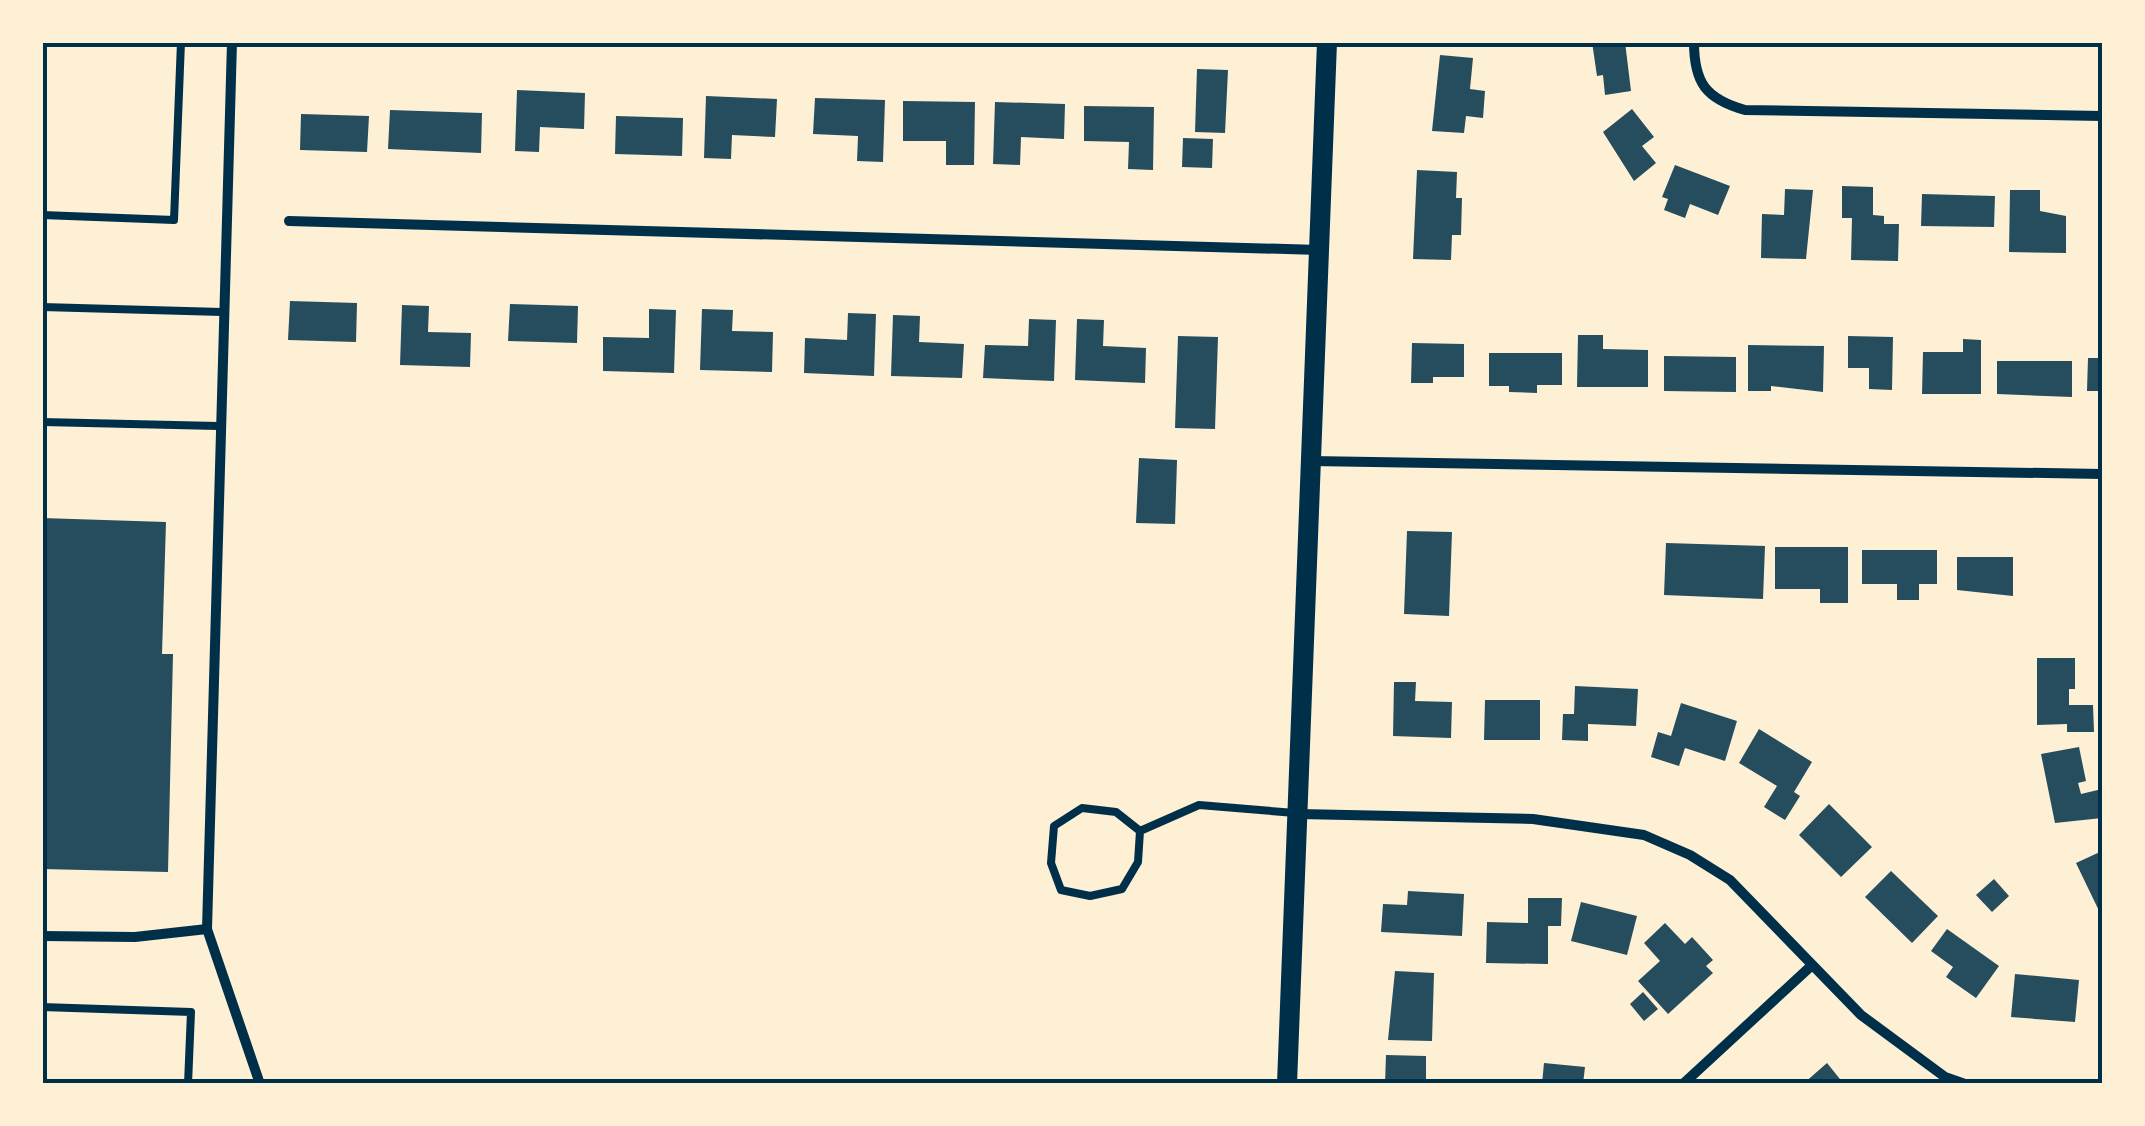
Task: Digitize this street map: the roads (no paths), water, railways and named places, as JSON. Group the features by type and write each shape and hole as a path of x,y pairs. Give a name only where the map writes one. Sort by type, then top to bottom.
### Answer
{"main road":[{"path":"1288,1084 1327,42"}],"street":[{"path":"232,42 218,426 207,928 260,1084"},
{"path":"1694,42 1694,66 1703,91 1721,103 1745,110 2102,116"},
{"path":"289,221 1320,250"},
{"path":"1311,461 2102,474"},
{"path":"1299,814 1533,819 1644,835 1690,855 1730,880 1810,967 1877,1027 1945,1078 1965,1084"},
{"path":"42,936 135,937 207,928"},
{"path":"1683,1084 1810,967"}],"lane":[{"path":"42,215 174,220 181,42"},
{"path":"42,308 222,312"},
{"path":"42,422 218,426"},
{"path":"1140,831 1199,806 1299,814"},
{"path":"1082,808 1116,812 1140,831 1138,862 1122,888 1090,896 1061,890 1051,862 1054,826 1082,808"},
{"path":"42,1007 191,1012 188,1084"}]}
